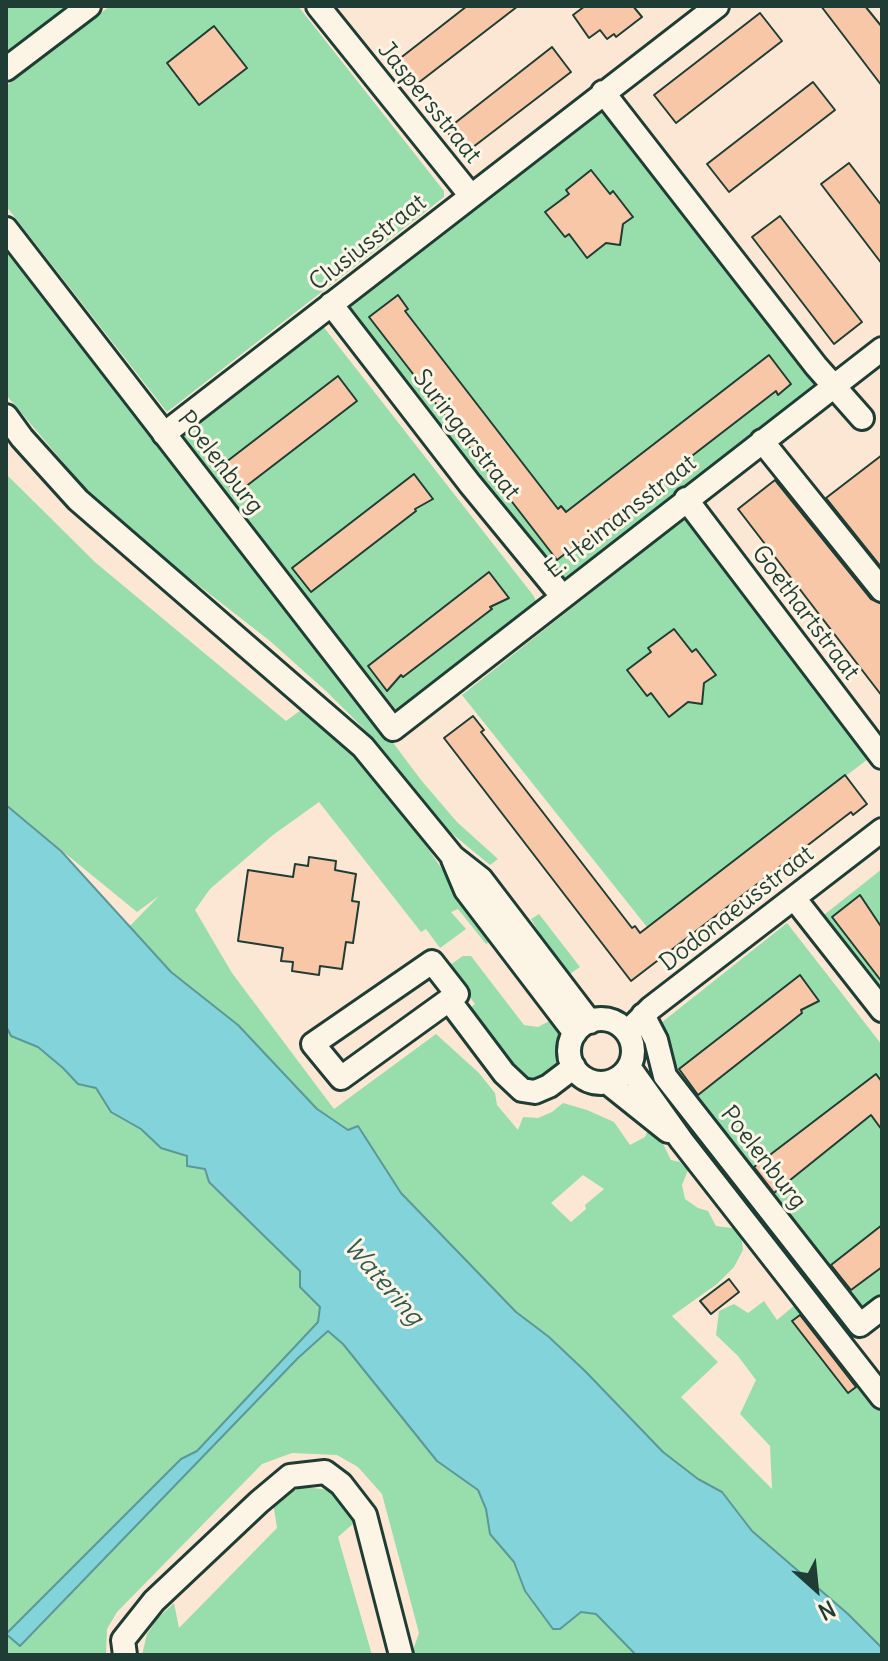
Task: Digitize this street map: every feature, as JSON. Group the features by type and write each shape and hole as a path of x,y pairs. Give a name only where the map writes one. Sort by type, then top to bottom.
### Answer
{"street":[{"path":"6,69 89,6"},
{"name":"Jaspersstraat","path":"318,6 471,196"},
{"name":"Clusiusstraat","path":"164,434 717,6"},
{"path":"603,92 816,366 862,418"},
{"name":"Poelenburg","path":"6,229 393,729"},
{"name":"Suringarstraat","path":"331,304 470,484 562,596"},
{"name":"E. Heimansstraat","path":"393,729 882,349"},
{"path":"6,416 78,500 363,747 453,857 481,879 583,1027"},
{"path":"762,441 882,590"},
{"name":"Goethartstraat","path":"686,499 882,757"},
{"name":"Dodonaeusstraat","path":"627,1032 643,1015 882,830"},
{"path":"794,898 882,1010"},
{"path":"432,962 457,994 449,1000 341,1078 313,1044 432,962"},
{"path":"449,1000 504,1073 522,1090 535,1092 549,1086 574,1067"},
{"name":"Poelenburg","path":"643,1015 656,1040 665,1076 860,1325 882,1308"},
{"path":"606,1020 627,1032 633,1048 629,1067 618,1079 608,1083 588,1081 574,1067 570,1050 583,1027 606,1020"},
{"path":"629,1067 682,1141 882,1397"},
{"path":"608,1083 682,1141"},
{"path":"125,1655 123,1640 154,1601 259,1502 290,1476 325,1472 341,1484 365,1515 401,1655"}],"green space":[{"path":"6,6 70,6 6,56"},
{"path":"110,6 298,6 444,191 444,197 167,412 6,206 6,86"},
{"path":"608,105 822,380 564,583 558,583 345,309"},
{"path":"6,239 256,560 421,780 457,822 498,859 490,865 438,822 370,735 326,691 270,641 96,501 7,396"},
{"path":"322,325 537,603 397,711 181,436"},
{"path":"6,474 96,563 286,721 301,710 311,709 366,766 494,938 486,944 458,909 451,912 466,929 440,948 426,929 421,932 319,802 273,835 210,889 195,910 232,973 334,1109 436,1034 479,1073 495,1093 497,1105 518,1130 523,1117 538,1118 563,1103 614,1122 630,1145 645,1137 648,1130 661,1140 671,1160 680,1162 688,1170 682,1185 685,1199 708,1211 716,1226 732,1228 741,1234 743,1250 734,1267 717,1284 672,1316 718,1362 681,1397 772,1489 770,1446 740,1414 756,1380 738,1356 716,1335 719,1311 734,1304 748,1313 764,1301 777,1320 807,1295 882,1391 882,1648 848,1614 752,1531 722,1492 698,1479 663,1452 586,1372 549,1337 516,1312 401,1193 378,1155 317,1109 238,1025 171,972 129,927 159,896 137,912 6,805","holes":["583,1175 604,1189 571,1222 551,1203"]},
{"path":"689,515 876,753 647,927 462,695"},
{"path":"882,869 882,997 820,918"},
{"path":"539,914 580,967 565,977 531,919"},
{"path":"787,923 882,1045 882,1296 858,1315 673,1061 661,1023"},
{"path":"463,956 471,956 524,1025 538,1027 555,1018 560,1029 560,1053 558,1061 544,1076 528,1080 521,1077 469,1009 475,1004 447,967"},
{"path":"6,1026 11,1036 38,1047 78,1084 96,1088 111,1112 141,1129 161,1148 188,1156 188,1166 205,1169 209,1183 300,1271 300,1287 320,1307 318,1322 197,1452 181,1459 6,1634"},
{"path":"328,1331 343,1344 437,1461 478,1490 486,1509 490,1534 514,1562 525,1591 553,1629 560,1629 581,1612 596,1614 636,1655 414,1655 419,1633 382,1494 358,1467 337,1455 292,1453 262,1464 117,1612 107,1629 106,1655 6,1655 6,1634 21,1646 298,1358"},
{"path":"305,1487 329,1490 341,1497 355,1522 338,1537 372,1655 142,1655 147,1634 158,1618 174,1603 179,1628 277,1528 273,1502 288,1492"}],"water":[{"name":"Watering","path":"6,805 61,851 171,972 238,1025 317,1109 348,1130 358,1126 401,1193 516,1312 549,1337 586,1372 663,1452 698,1479 722,1492 752,1531 848,1614 882,1648 882,1655 636,1655 596,1614 581,1612 560,1629 553,1629 525,1591 514,1562 490,1534 486,1509 478,1490 437,1461 343,1344 328,1331 298,1358 20,1646 6,1634 181,1459 197,1451 318,1322 320,1307 300,1287 300,1271 209,1182 205,1169 187,1166 187,1156 161,1148 141,1129 111,1112 96,1088 78,1084 38,1047 11,1036 6,1026"}],"building":[{"path":"467,6 518,6 413,87 394,63"},
{"path":"585,6 633,6 642,17 616,37 614,34 607,39 600,30 589,38 573,15"},
{"path":"821,6 865,6 882,27 882,86"},
{"path":"760,13 782,41 676,123 654,95"},
{"path":"214,26 247,68 199,105 167,63"},
{"path":"552,47 571,72 464,154 446,130"},
{"path":"813,82 835,110 729,192 707,164"},
{"path":"849,163 882,206 882,264 821,184"},
{"path":"591,170 610,194 613,191 633,217 623,224 620,245 606,243 587,258 569,234 565,237 545,212 569,194 566,190"},
{"path":"780,216 862,322 834,344 752,237"},
{"path":"398,295 408,309 405,311 558,509 561,506 566,512 769,355 791,384 778,395 776,391 557,560 369,317"},
{"path":"338,376 357,401 236,494 217,469"},
{"path":"882,455 882,568 826,498"},
{"path":"414,474 433,499 415,509 311,592 292,568"},
{"path":"775,480 871,599 882,604 882,696 738,509"},
{"path":"489,572 509,598 490,607 492,609 441,648 403,677 401,675 387,691 368,666"},
{"path":"674,629 692,652 696,649 716,675 704,683 702,704 688,702 669,717 651,693 647,696 627,670 651,652 648,648"},
{"path":"473,716 484,730 481,732 632,928 635,926 640,933 845,775 867,804 853,815 851,812 631,981 444,738"},
{"path":"309,857 336,861 335,870 356,874 352,901 359,902 353,943 346,942 342,969 320,966 319,975 292,971 293,962 281,961 283,948 238,941 248,870 293,877 295,864 308,866"},
{"path":"860,895 882,928 882,982 832,917"},
{"path":"800,975 819,1001 801,1010 802,1013 698,1095 679,1069"},
{"path":"876,1074 882,1082 882,1130 871,1115 774,1193 754,1167"},
{"path":"882,1225 882,1267 851,1290 831,1265"},
{"path":"729,1279 739,1292 711,1314 700,1301"},
{"path":"800,1315 856,1387 848,1393 792,1321"}]}
